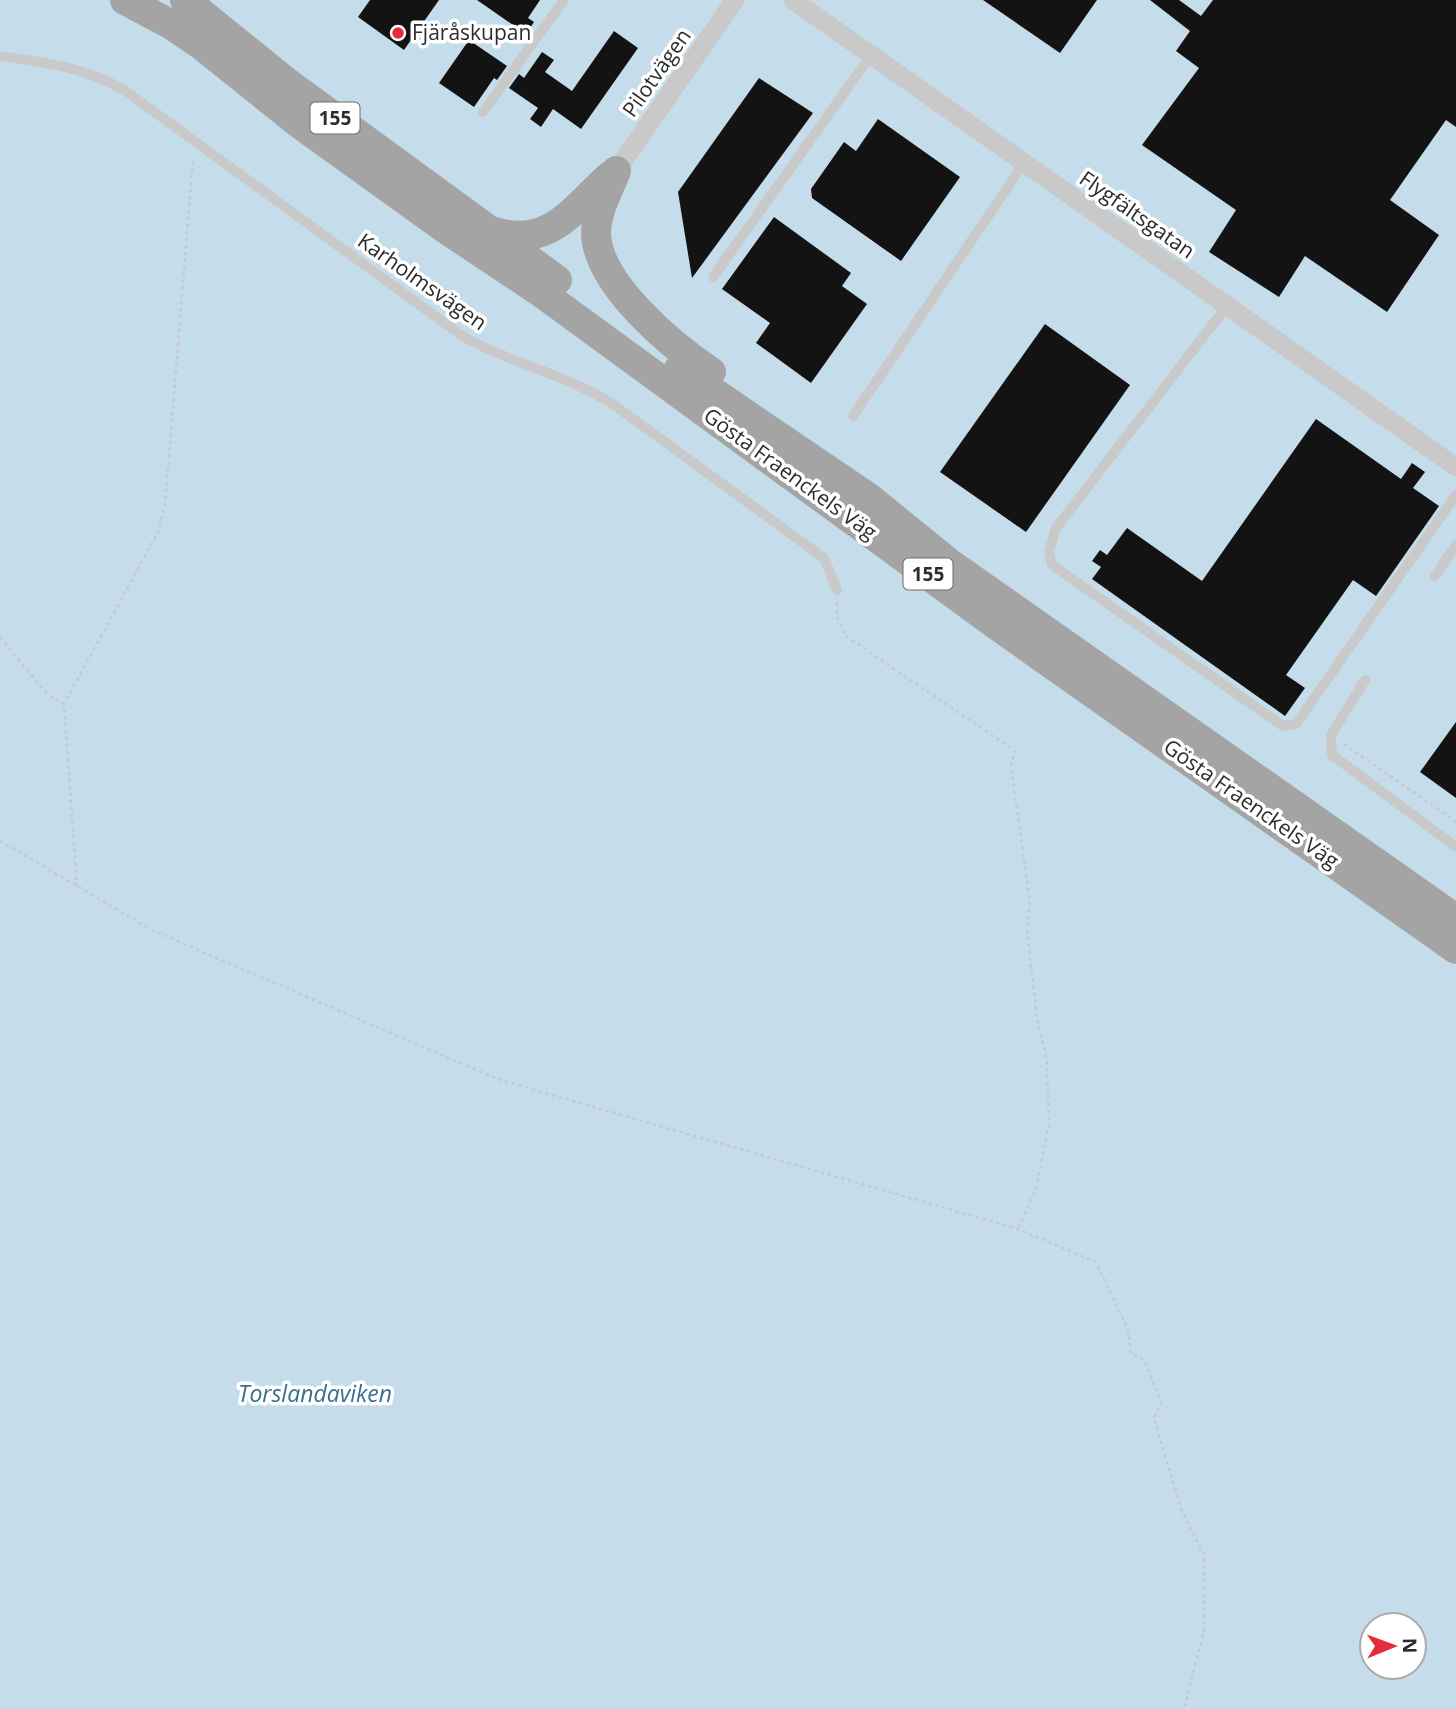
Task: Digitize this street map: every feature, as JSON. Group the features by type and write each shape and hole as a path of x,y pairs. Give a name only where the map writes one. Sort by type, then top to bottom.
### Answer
{"main road":[{"name":"Gösta Fraenckels Väg","path":"125,0 172,24 201,44 300,124 446,229 549,298 995,624 1456,948"},
{"name":"Gösta Fraenckels Väg","path":"186,0 285,81 661,358 869,498 949,563 1456,919"},
{"path":"489,230 523,238 546,232 616,171"},
{"path":"616,171 597,220 598,245 609,270 636,309 656,330 744,400 768,428"}],"street":[{"name":"Pilotvägen","path":"616,171 735,0"},
{"name":"Flygfältsgatan","path":"793,0 1456,467"}],"lane":[{"path":"483,112 564,0"},
{"path":"713,277 871,55"},
{"name":"Karholmsvägen","path":"0,56 73,69 103,78 137,99 195,144 461,335 497,355 586,388 614,405 824,558 837,590"},
{"path":"853,415 1024,163"},
{"path":"1227,306 1056,528 1049,552 1052,565 1283,726 1290,727 1296,724 1456,495"},
{"path":"1435,576 1456,545"},
{"path":"1365,680 1331,735 1332,755 1456,847"}],"path":[{"path":"76,887 78,872 64,704 158,532 165,506 195,144"},
{"path":"837,590 837,617 846,636 1016,751 1011,766 1030,902 1027,933 1037,1017 1047,1061 1049,1124 1036,1189 1018,1229"},
{"path":"0,637 47,694 64,704"},
{"path":"1331,735 1456,822"},
{"path":"0,841 154,931 500,1080 1018,1229 1096,1262 1128,1330 1131,1354 1145,1361 1161,1403 1154,1418 1181,1509 1204,1555 1204,1631 1184,1709"}],"water":[{"name":"Torslandaviken","path":"0,0 1456,0 1456,1709 0,1709"}],"building":[{"name":"Fjäråskupan","path":"370,0 439,0 404,50 358,17"},
{"path":"477,0 540,0 528,18 534,22 526,34"},
{"path":"983,0 1097,0 1060,53"},
{"path":"1150,0 1179,0 1201,16 1213,0 1456,0 1456,127 1446,120 1390,200 1439,235 1387,312 1305,256 1279,297 1209,252 1236,210 1142,145 1199,68 1176,51 1190,31"},
{"path":"614,31 638,48 581,129 553,109 541,127 530,119 538,108 509,88 519,74 524,78 542,52 554,60 545,72 572,91"},
{"path":"469,40 507,66 497,80 494,78 474,107 439,83"},
{"path":"759,78 813,113 692,278 678,192"},
{"path":"878,119 960,177 901,261 812,198 811,189 844,142 856,151"},
{"path":"774,217 851,273 842,286 867,304 811,383 756,343 770,323 722,289"},
{"path":"1045,324 1130,385 1026,532 940,472"},
{"path":"1316,419 1401,479 1412,463 1425,472 1413,488 1439,506 1376,596 1353,580 1286,675 1305,688 1285,716 1092,579 1101,567 1092,561 1100,550 1107,555 1127,528 1202,581"},
{"path":"1456,722 1456,798 1420,772"}],"place":[{"name":"Fjäråskupan","path":"398,33"}]}
